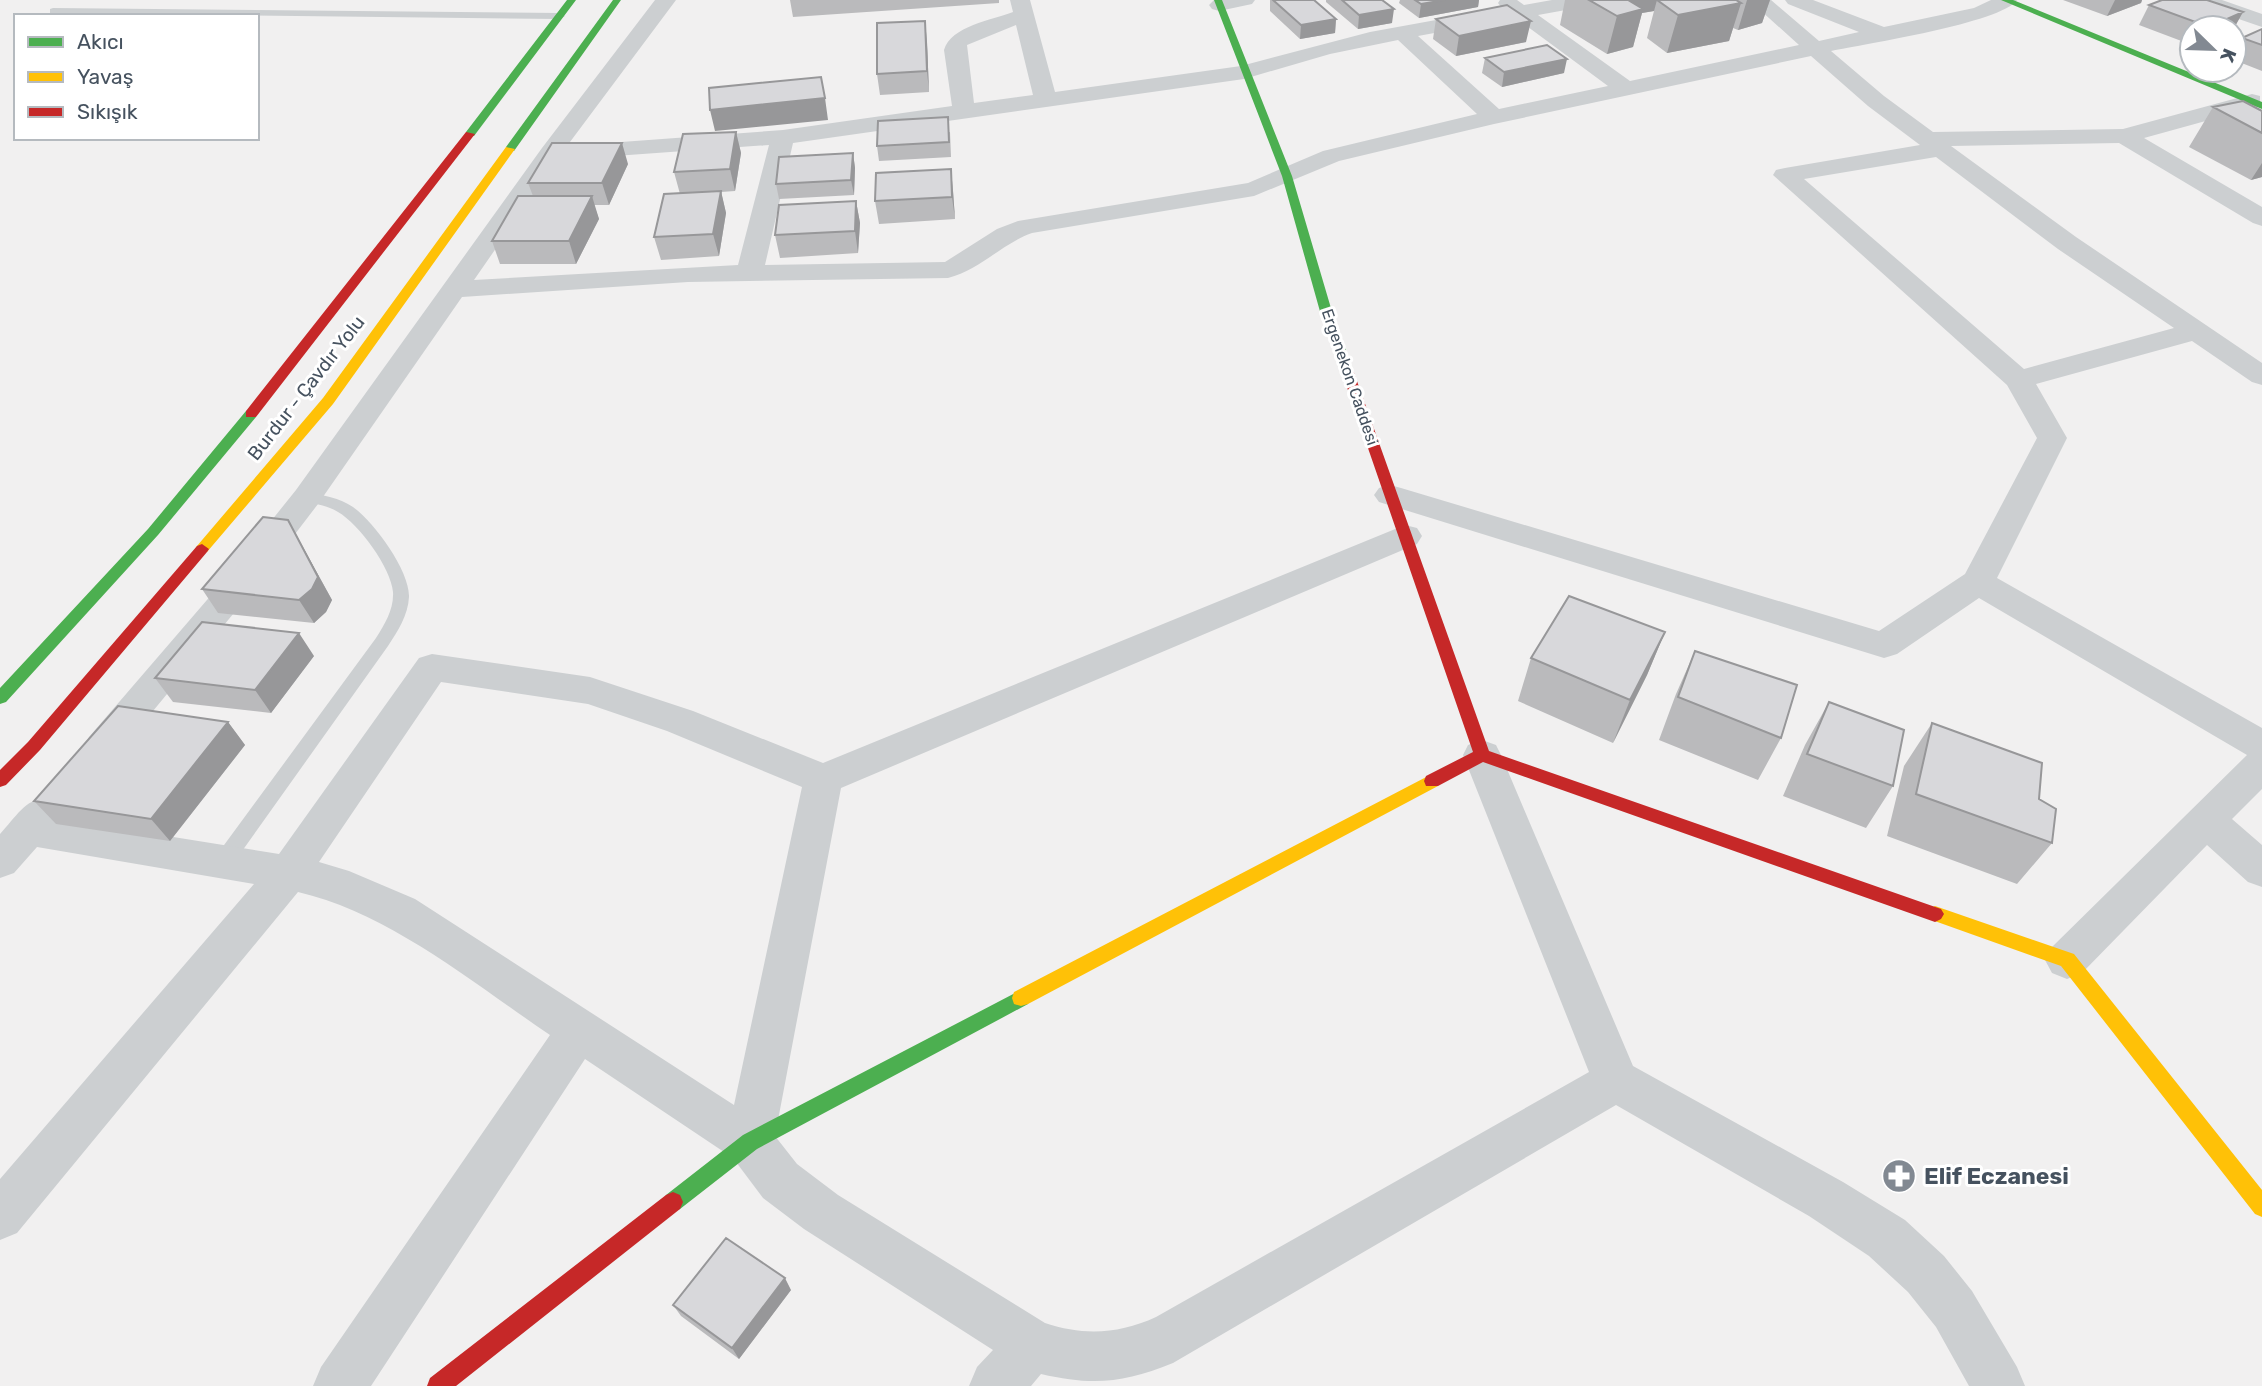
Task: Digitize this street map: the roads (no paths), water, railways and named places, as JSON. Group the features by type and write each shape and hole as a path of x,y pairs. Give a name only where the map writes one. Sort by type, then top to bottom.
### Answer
{"main road":[{"name":"Burdur - Çavdır Yolu","path":"0,698 74,622 200,478 325,323 572,0"},
{"name":"Burdur - Çavdır Yolu","path":"0,780 34,746 328,401 617,0"},
{"path":"2006,0 2259,100"},
{"path":"2034,0 2178,58"},
{"name":"Ergenekon Caddesi","path":"1218,2 1287,176 1327,315 1482,755"},
{"path":"2231,84 2259,100"},
{"path":"438,1386 750,1143 1482,755 2067,960 2262,1207"}],"street":[{"path":"0,861 75,778 231,594 307,497 550,153 666,0"},
{"path":"964,111 955,50 957,43 1021,6 1044,0"},
{"path":"1218,2 1245,0"},
{"path":"550,153 783,137 1244,72 1276,61 1404,34 1513,6 1588,0"},
{"path":"1759,0 1876,101 1933,144 2067,243 2262,376"},
{"path":"1795,0 1882,34"},
{"path":"454,289 613,277 750,272 948,270 966,263 1001,236 1027,226 1238,192 1287,176 1331,156 1494,117 1980,13 2006,0"},
{"path":"2211,1 2262,21"},
{"path":"1021,6 1046,100"},
{"path":"1513,6 1626,89"},
{"path":"1404,34 1494,117"},
{"path":"1391,495 1884,645 1978,582 2052,438 2019,380 1785,175 1933,144 2124,136 2259,100"},
{"path":"2124,136 2262,218"},
{"path":"750,272 783,137"},
{"path":"2019,380 2196,331"},
{"path":"0,1216 289,873 432,667 590,691 670,717 823,779 1405,537"},
{"path":"1978,582 2262,746"},
{"path":"1482,755 1616,1081 1826,1199 1887,1238 1926,1274 1954,1309 1998,1386"},
{"path":"2067,960 2262,764"},
{"path":"750,1143 823,779"},
{"path":"2207,820 2262,870"},
{"path":"30,830 289,873 334,883 400,912 750,1143 780,1181 821,1212 1031,1345 1066,1357 1105,1360 1140,1352 1174,1335 1616,1081"},
{"path":"340,1386 579,1030"},
{"path":"996,1386 1031,1345"}],"lane":[{"path":"53,11 560,16"},
{"path":"223,862 382,642 398,614 401,590 396,571 360,522 339,506 307,497"}],"place":[{"name":"Elif Eczanesi","path":"1899,1176"}]}
